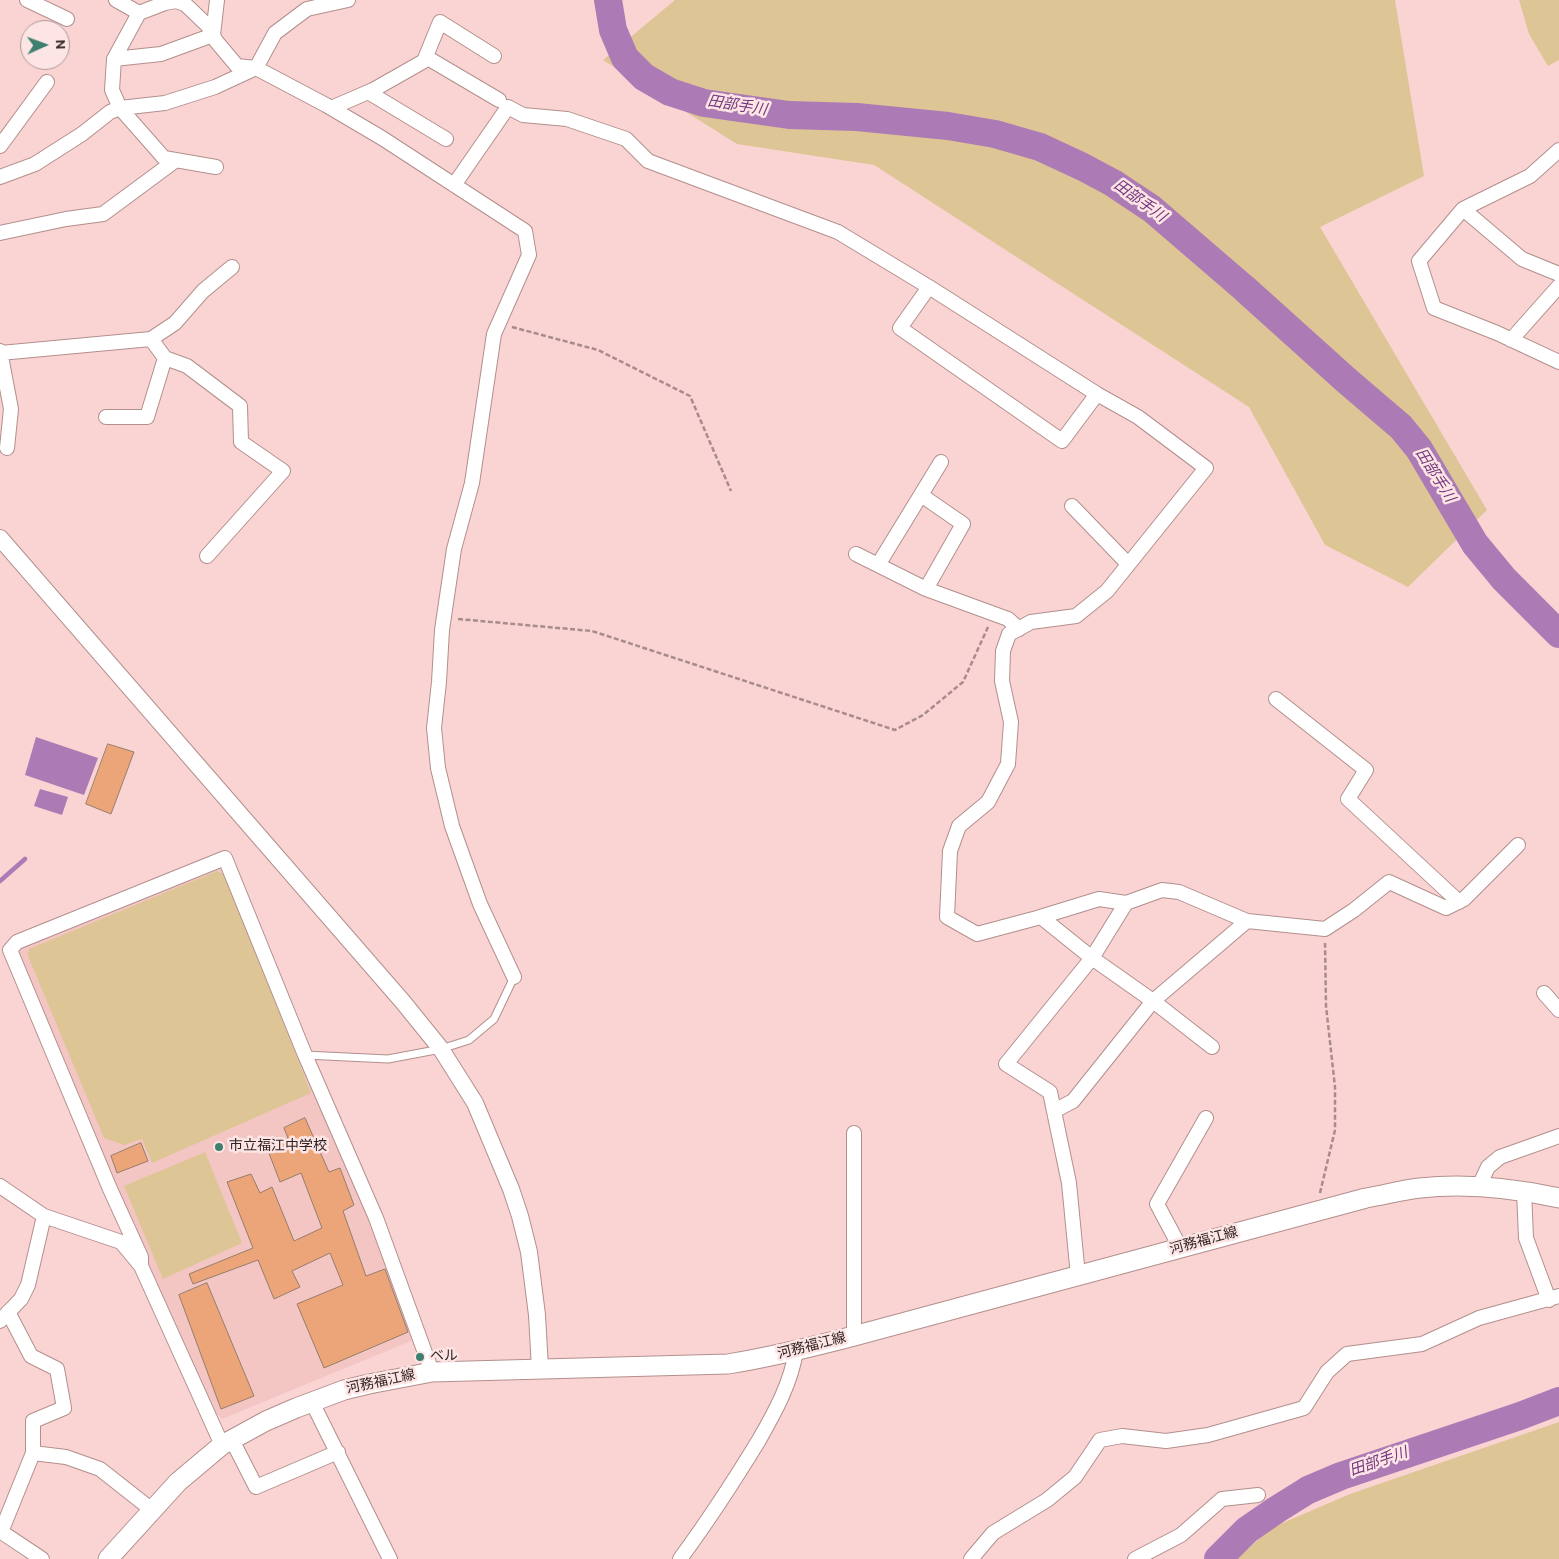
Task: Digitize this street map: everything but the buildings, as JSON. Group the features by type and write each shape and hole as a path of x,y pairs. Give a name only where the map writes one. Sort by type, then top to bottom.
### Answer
{"main road":[{"name":"河務福江線","path":"117,1555 152,1510 178,1482 227,1443 266,1421 344,1390 432,1372 728,1364 796,1352 1366,1198 1419,1188 1479,1186 1524,1190 1559,1198"}],"street":[{"path":"27,0 67,19"},
{"path":"116,0 139,13"},
{"path":"213,36 217,0"},
{"path":"0,163 6,174 35,164 82,134 110,112 120,108 165,103 215,87 256,68 275,33 307,9 348,0"},
{"path":"216,168 164,158 120,108 112,90 114,59 139,13 165,3 176,1 185,4 208,26 213,36 236,66 256,68 331,108 382,138 525,231 529,255 494,334 472,482 454,549 444,618 434,728 438,768 452,826 480,904 514,977"},
{"path":"331,108 368,92 424,61 440,22 494,56"},
{"path":"114,59 161,54 213,36"},
{"path":"426,57 499,100"},
{"path":"0,146 47,82"},
{"path":"368,92 446,139"},
{"path":"454,185 508,107 523,115 567,120 626,139 648,161 838,232 929,287 1097,394 1138,417 1206,468 1107,591 1076,616 1031,622 1010,634 1003,651 1002,681 1011,722 1008,764 988,802 960,826 950,851 947,917 977,934 1099,899 1126,903 1162,890 1179,892 1247,922 1325,929 1354,910 1390,882 1446,908 1464,899 1518,845"},
{"path":"1559,150 1530,176 1463,210 1419,261 1434,308 1512,340 1559,362"},
{"path":"0,233 66,219 103,214 176,160"},
{"path":"1463,210 1522,259 1559,274"},
{"path":"7,448 11,409 0,352 151,339 175,323 203,291 232,267"},
{"path":"1512,340 1559,286"},
{"path":"929,287 900,328 1062,441 1097,394"},
{"path":"151,339 165,358 187,366 240,406 241,442 283,471 207,556"},
{"path":"106,417 147,417 165,358"},
{"path":"878,565 941,462"},
{"path":"921,495 963,524 926,589"},
{"path":"1072,506 1128,564"},
{"path":"0,538 403,1002 441,1049 476,1103 500,1159 520,1216 534,1282 540,1369"},
{"path":"856,554 926,589 1008,619 1018,629"},
{"path":"1276,699 1366,770 1348,799 1459,902"},
{"path":"141,1266 141,1257 110,1189 10,950 17,942 225,858 305,1055 376,1218 432,1372"},
{"path":"1078,1276 1070,1183 1050,1092 1006,1064 1092,958 1126,903"},
{"path":"1041,917 1092,958 1153,1000 1212,1047"},
{"path":"1054,1111 1073,1101 1153,1000 1247,922"},
{"path":"1544,993 1559,1010"},
{"path":"1181,1249 1157,1204 1206,1118"},
{"path":"854,1133 854,1336"},
{"path":"1479,1186 1488,1167 1500,1157 1559,1136"},
{"path":"0,1186 44,1216 121,1242 141,1266 227,1443 256,1487 338,1452"},
{"path":"971,1559 993,1533 1047,1500 1075,1477 1100,1440 1122,1436 1166,1441 1208,1435 1304,1408 1327,1372 1347,1354 1422,1344 1479,1318 1554,1298 1526,1238 1524,1190"},
{"path":"42,1559 1,1531 33,1453 33,1421 64,1408 57,1369 31,1356 4,1317 21,1299 28,1284 44,1216"},
{"path":"680,1559 738,1475 777,1408 794,1366 796,1352"},
{"path":"312,1402 390,1559"},
{"path":"33,1453 66,1457 100,1470 152,1510"},
{"path":"1135,1559 1181,1535 1222,1499 1258,1495"}],"lane":[{"path":"305,1055 388,1059 441,1049 469,1040 494,1019 514,977"}],"path":[{"path":"499,324 598,350 690,396 731,491"},
{"path":"444,618 592,631 895,730 922,715 963,682 994,614"},
{"path":"1319,1211 1318,1202 1335,1130 1335,1087 1326,1006 1325,929"}],"shaded area":[{"path":"675,0 1395,0 1424,176 1320,227 1487,510 1408,587 1325,545 1249,407 874,165 737,144 603,60"},
{"path":"1519,0 1559,0 1559,60 1548,66 1529,34"},
{"path":"36,737 98,758 84,795 25,775"},
{"path":"40,789 68,797 62,815 34,806"},
{"name":"市立福江中学校","path":"219,866 225,870 418,1338 222,1419 209,1406 18,956 22,947"},
{"path":"217,871 225,875 311,1093 152,1163 142,1139 124,1145 104,1138 28,956 29,949"},
{"path":"205,1152 242,1243 163,1279 124,1186"},
{"path":"1559,1422 1559,1559 1237,1559 1271,1528 1350,1494"}],"waterway":[{"name":"田部手川","path":"608,0 613,30 625,58 644,77 670,92 704,103 789,115 857,117 948,126 995,134 1040,147 1113,183 1152,209 1401,427 1419,449 1475,544 1504,579 1559,634"},
{"path":"0,881 25,859"},
{"name":"田部手川","path":"1218,1559 1247,1530 1308,1490 1341,1476 1559,1401"}],"place":[{"name":"市立福江中学校","path":"219,1147"},
{"name":"ベル","path":"420,1357"}]}
